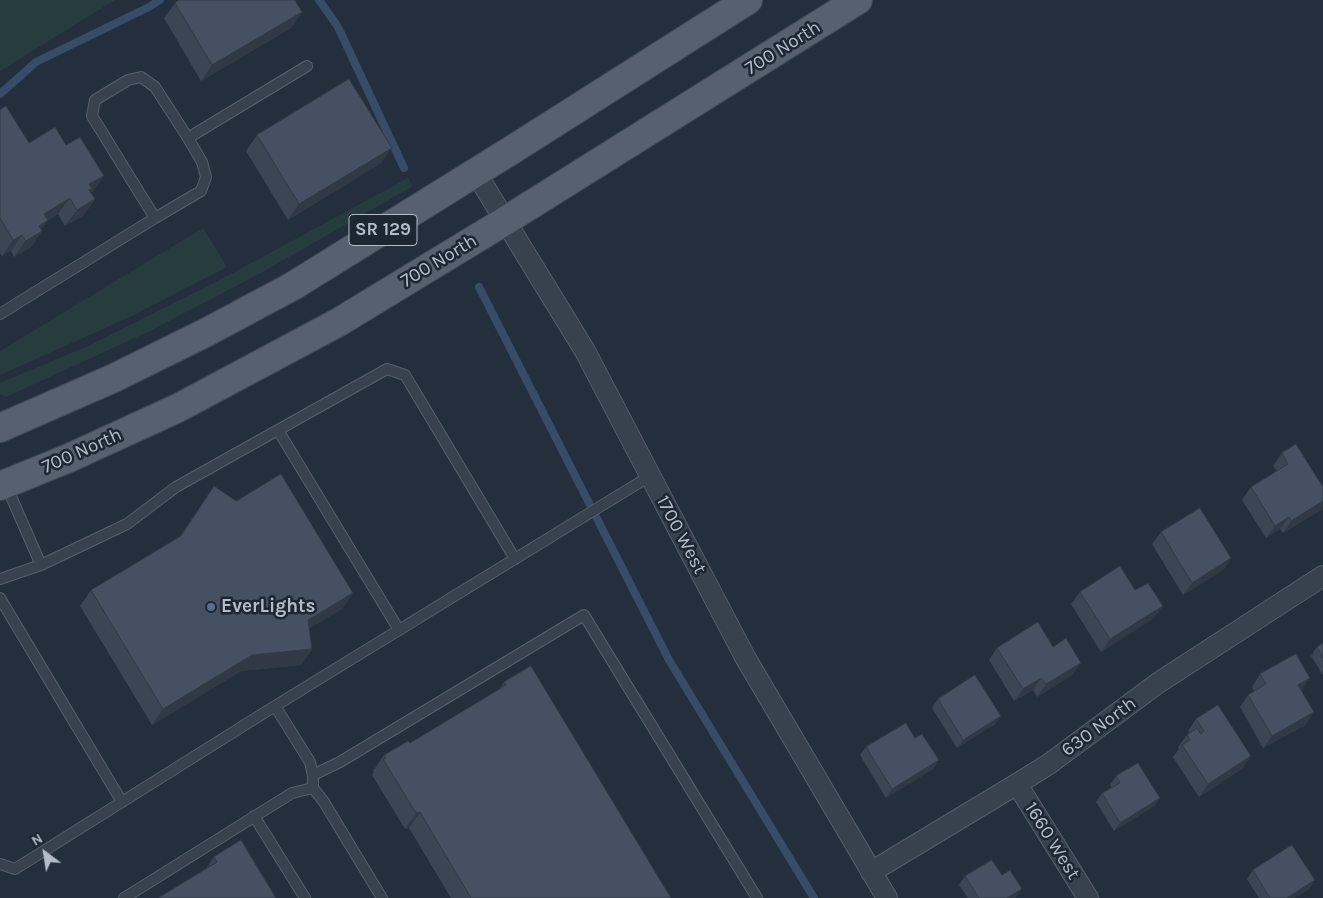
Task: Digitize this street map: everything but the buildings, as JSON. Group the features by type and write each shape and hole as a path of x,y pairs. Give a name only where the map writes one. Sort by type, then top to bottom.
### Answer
{"main road":[{"name":"SR 129","path":"0,428 114,378 293,286 476,173 748,0"},
{"name":"700 North","path":"3,485 69,458 178,408 339,322 505,221 858,0"}],"street":[{"name":"1700 West","path":"476,173 585,351 745,657 887,898"},
{"name":"630 North","path":"871,872 1048,764 1158,683 1323,576"},
{"name":"1660 West","path":"1017,784 1088,898"}],"lane":[{"path":"188,138 307,66"},
{"path":"0,314 201,191 206,177 202,162 155,87 141,77 128,80 95,100 92,116 155,218"},
{"path":"0,579 41,565 126,524 176,487 387,369 405,375 515,559"},
{"path":"278,430 399,630"},
{"path":"0,864 15,869 275,706 650,476"},
{"path":"3,485 41,565"},
{"path":"0,598 122,802"},
{"path":"313,775 340,762 584,615 757,898"},
{"path":"275,706 310,762 313,788 324,802 382,898"},
{"path":"124,898 292,793 313,788"},
{"path":"254,816 305,898"}],"green space":[{"path":"0,0 115,0 0,71"},
{"path":"408,178 413,186 259,274 150,331 6,397 0,394 0,383 88,346 231,274"},
{"path":"203,228 227,267 130,317 0,375 0,351"}],"waterway":[{"path":"0,94 36,62 160,0"},
{"path":"319,0 338,27 404,168"},
{"path":"479,287 669,660 814,898"}],"place":[{"name":"EverLights","path":"211,607"}]}
